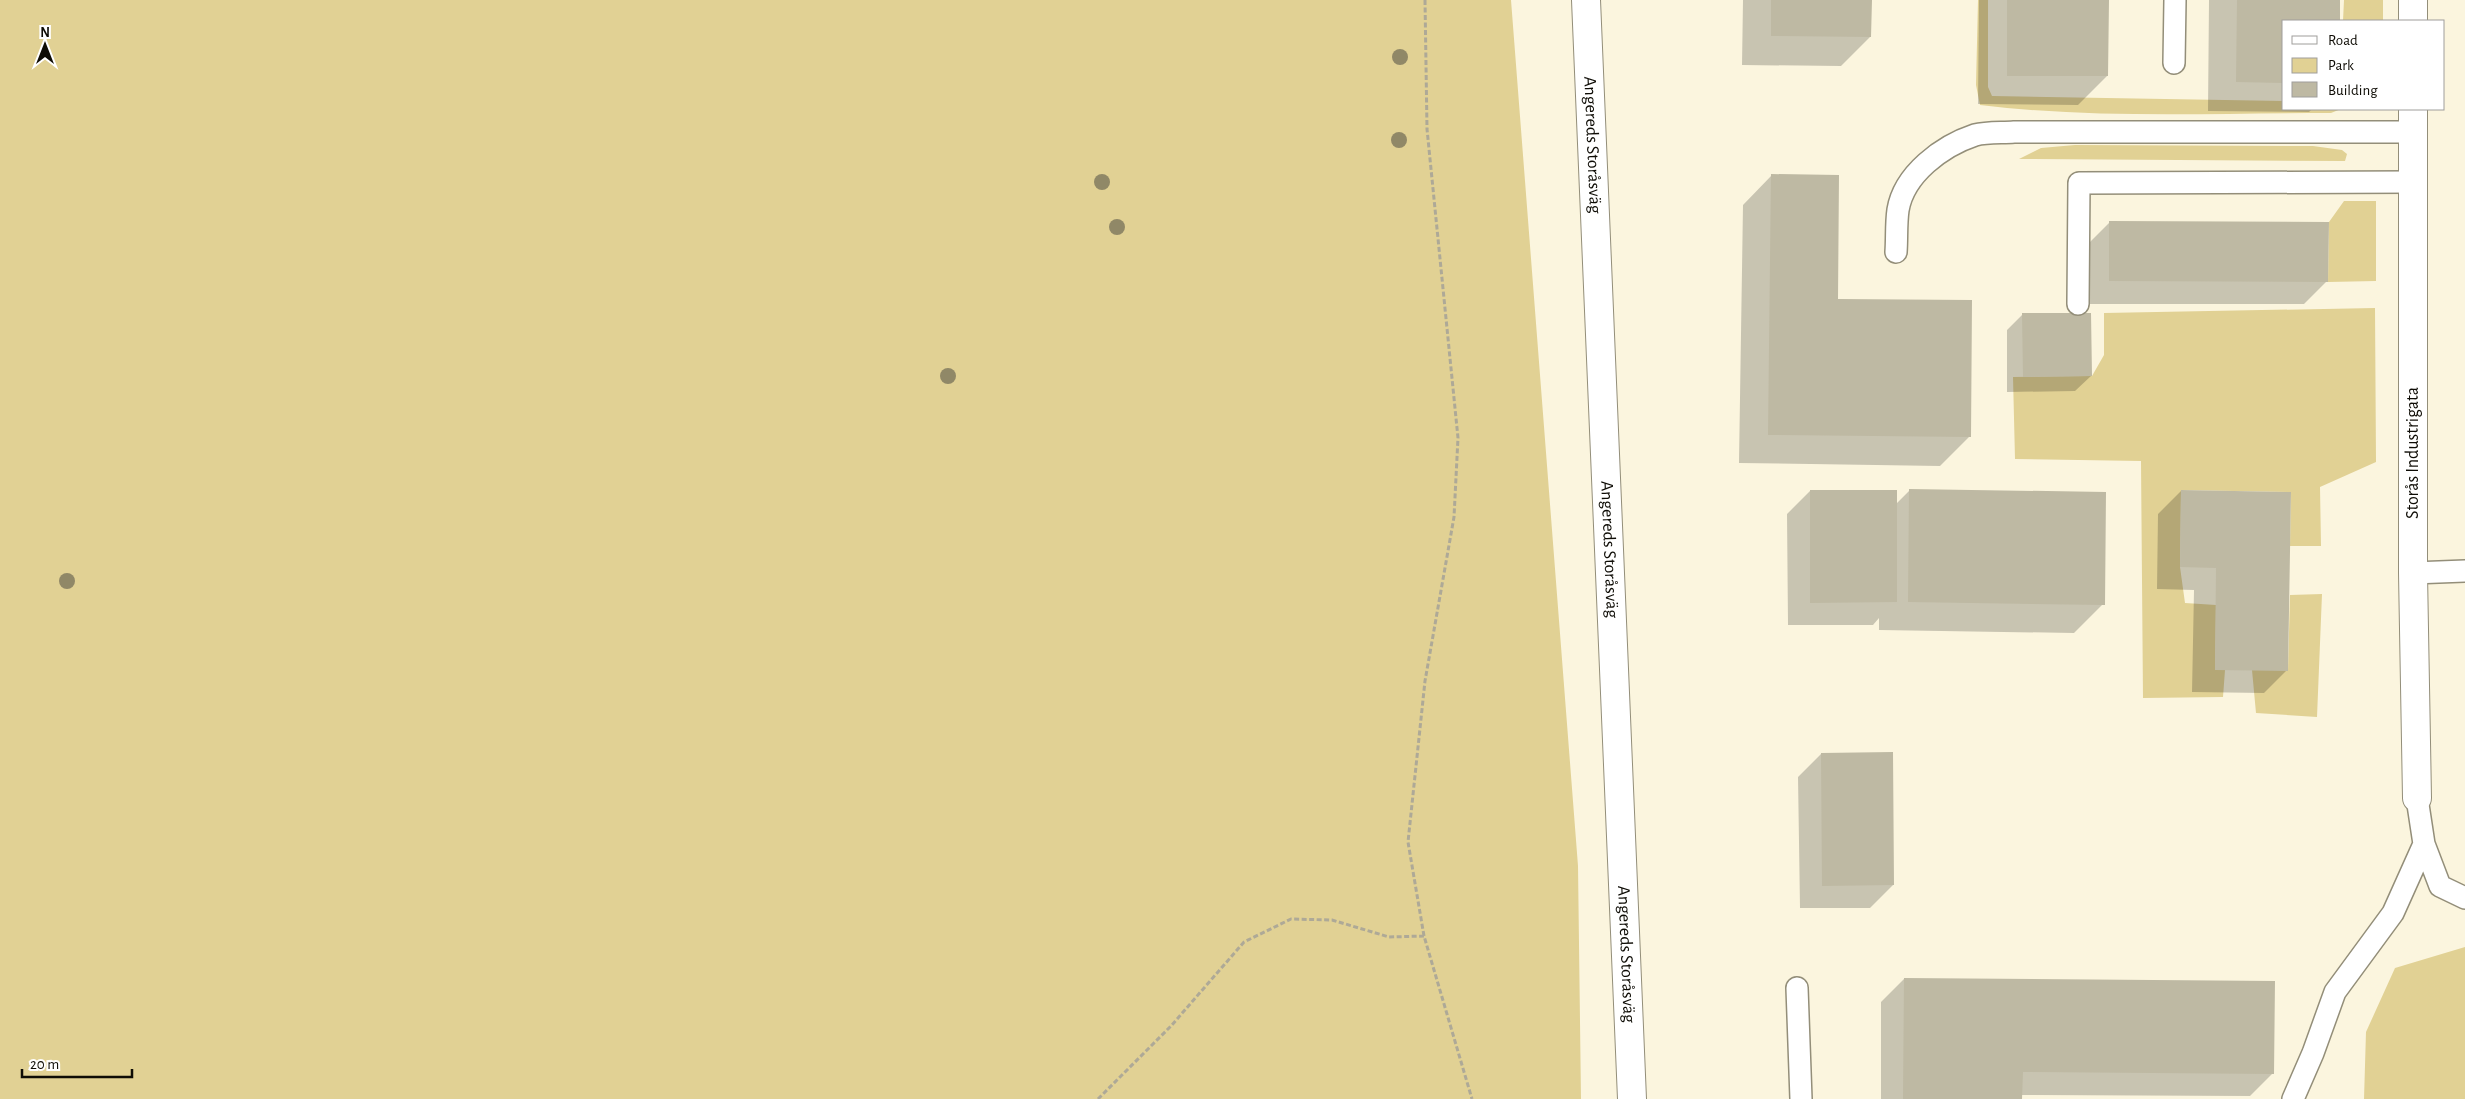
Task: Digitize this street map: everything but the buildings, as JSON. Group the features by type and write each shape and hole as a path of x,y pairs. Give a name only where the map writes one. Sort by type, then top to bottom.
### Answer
{"street":[{"name":"Angereds Storåsväg","path":"1586,0 1632,1099"},
{"path":"2413,0 2413,20"},
{"name":"Storås Industrigata","path":"2413,120 2414,573 2417,798"}],"lane":[{"path":"2174,63 2175,0"},
{"path":"1896,252 1898,209 1905,191 1921,167 1948,148 1976,135 2014,132 2413,120"},
{"path":"2078,304 2079,183 2413,182"},
{"path":"2414,573 2465,571"},
{"path":"2417,798 2424,844 2440,886 2465,898"},
{"path":"2292,1099 2313,1053 2335,992 2393,912 2424,844"},
{"path":"1797,988 1801,1099"}],"path":[{"path":"1425,0 1428,129 1458,438 1454,517 1425,681 1408,842 1424,936 1472,1099"},
{"path":"1098,1099 1171,1026 1244,942 1252,938 1291,919 1332,920 1389,936 1424,936"}],"green space":[{"path":"0,0 1511,0 1578,866 1581,1099 0,1099"},
{"path":"1978,0 1988,0 1988,87 1992,96 2282,101 2282,110 2338,110 2331,113 2111,114 2067,112 1980,105 1976,85"},
{"path":"2344,0 2383,0 2383,20 2343,20"},
{"path":"2075,145 2313,146 2342,150 2347,154 2345,161 2019,159 2041,148"},
{"path":"2344,201 2376,201 2376,281 2328,282 2329,222"},
{"path":"2375,308 2376,462 2320,487 2321,546 2290,546 2291,492 2181,490 2180,567 2185,603 2216,605 2215,670 2225,670 2223,697 2143,698 2141,461 2015,459 2013,377 2092,376 2104,355 2104,313"},
{"path":"2322,594 2317,717 2256,713 2252,670 2288,670 2290,595"},
{"path":"2465,947 2465,1099 2364,1099 2366,1032 2395,968"}]}
